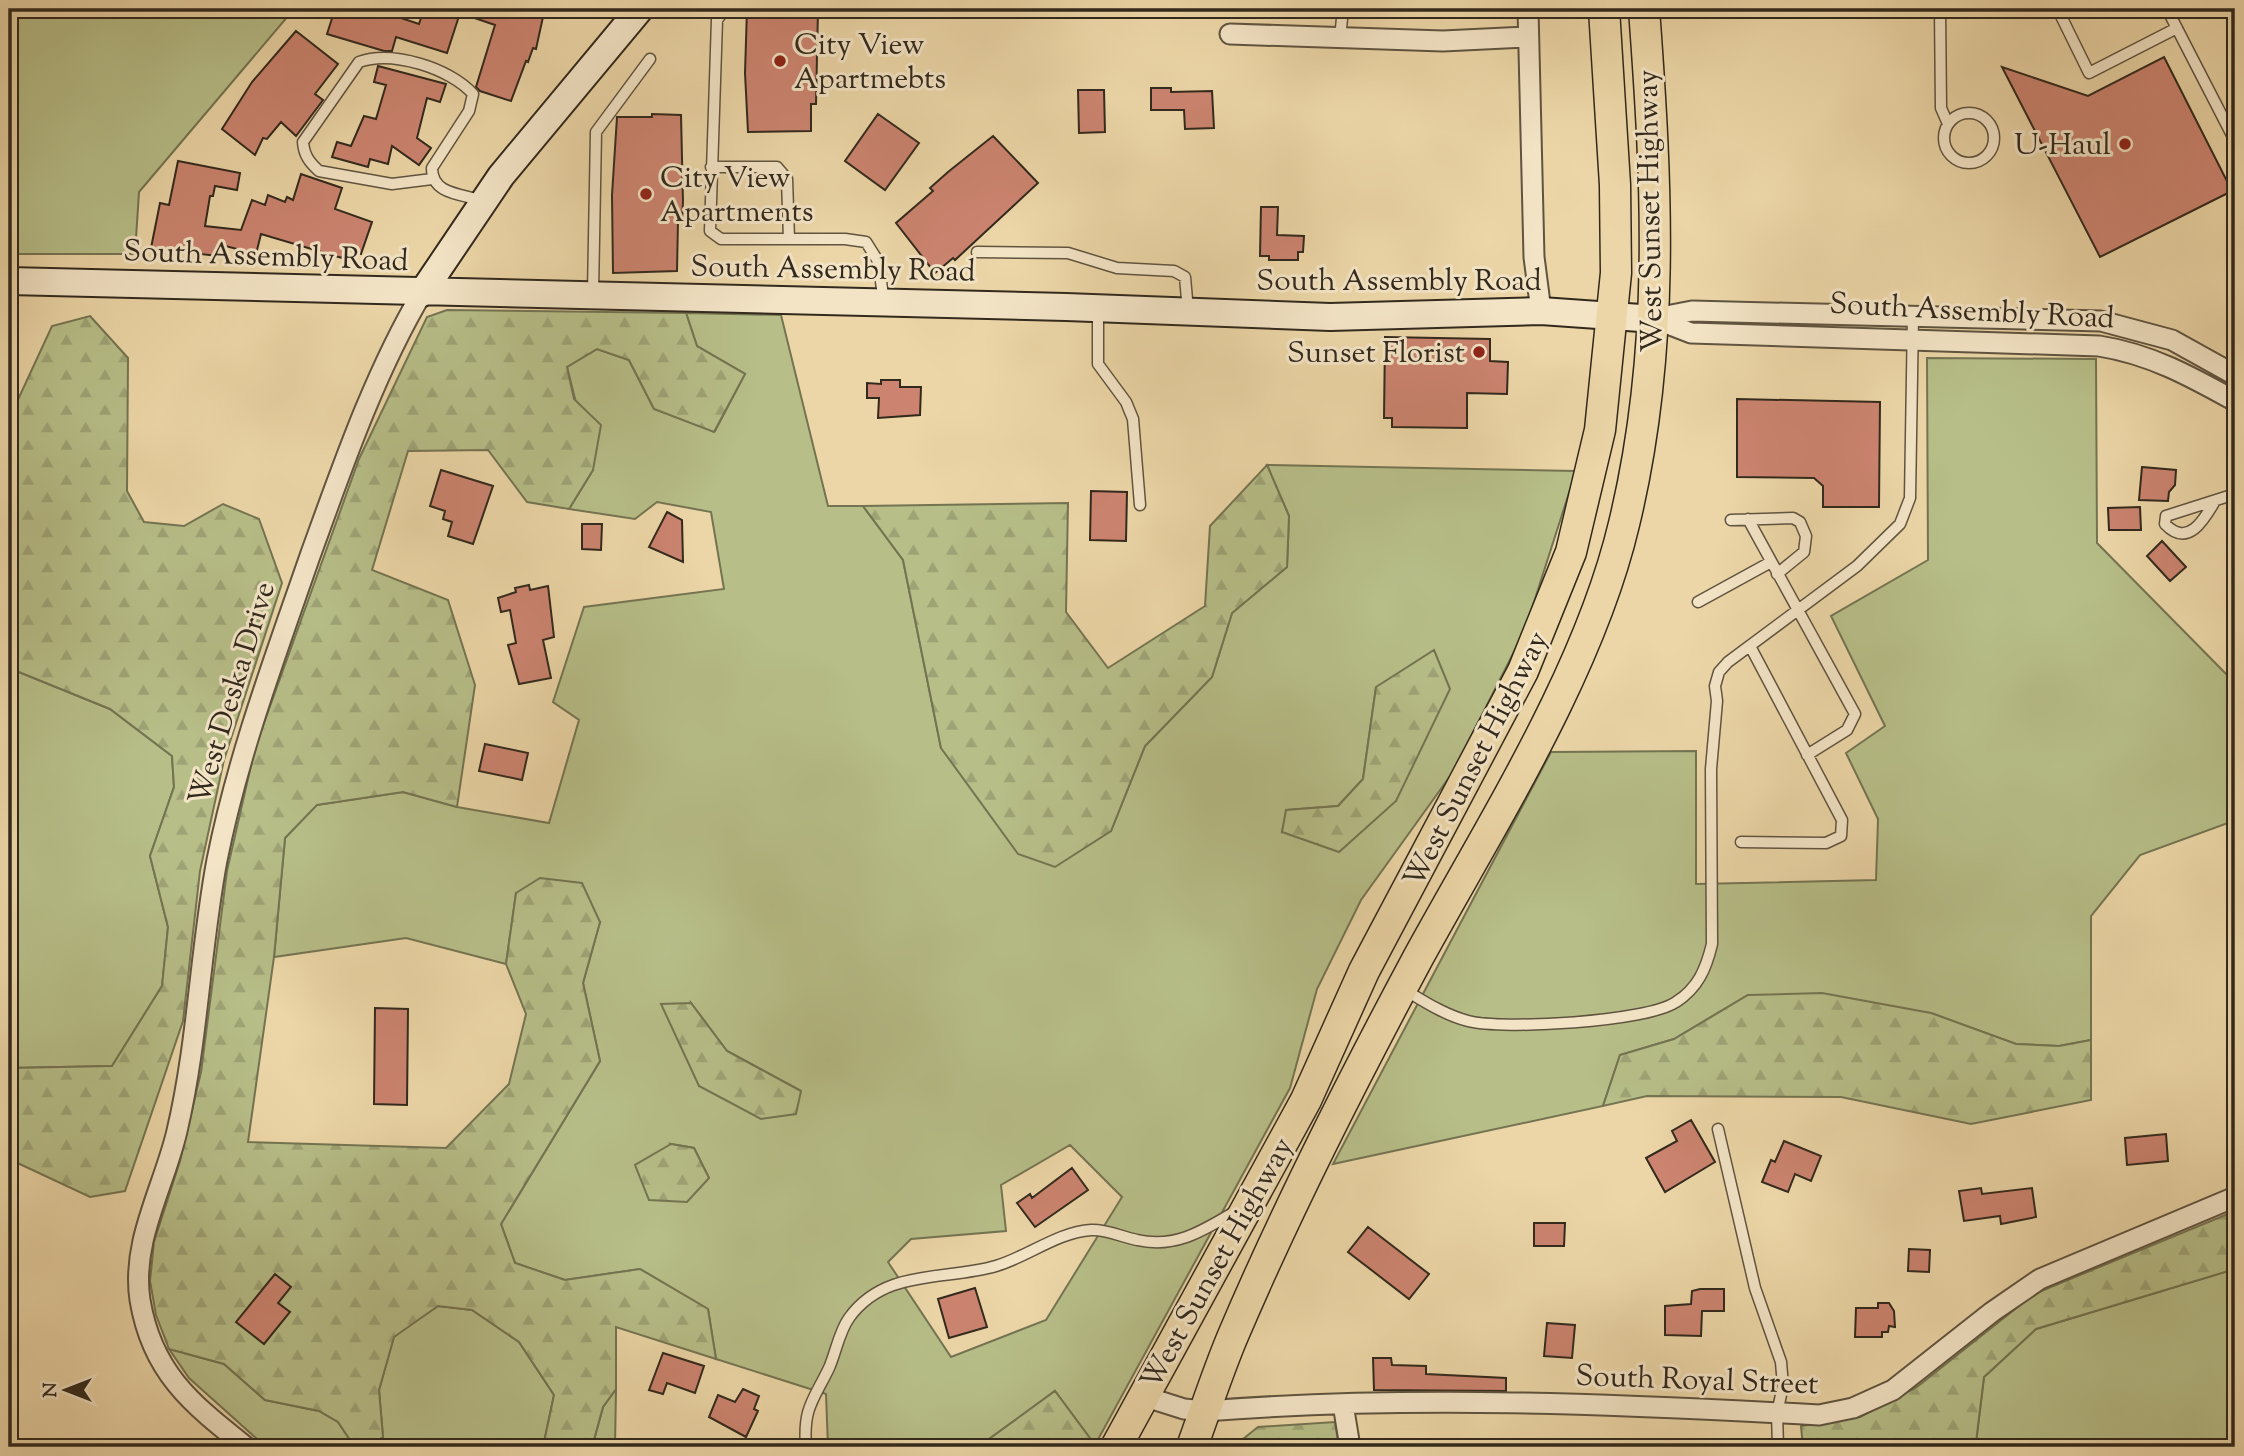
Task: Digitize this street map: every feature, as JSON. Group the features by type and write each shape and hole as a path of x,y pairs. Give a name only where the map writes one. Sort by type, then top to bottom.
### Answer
{"main road":[{"name":"West Sunset Highway","path":"1192,1447 1230,1342 1279,1234 1402,988 1549,718 1606,587 1624,527 1639,456 1655,319 1651,110 1644,9"},
{"name":"West Sunset Highway","path":"1116,1447 1306,1100 1364,971 1509,700 1549,613 1571,552 1592,474 1604,404 1611,317 1616,238 1608,12"}],"street":[{"name":"West Deska Drive","path":"246,1447 180,1391 161,1366 147,1331 139,1297 144,1235 177,1132 199,1008 216,864 246,740 335,486 401,328 501,176 640,9"},
{"path":"1528,9 1534,257 1541,311"},
{"path":"1230,34 1443,41 1528,37"},
{"name":"South Assembly Road","path":"9,281 884,302 1330,317 1541,311 1655,319 1692,311 2101,320 2172,341 2235,375"},
{"name":"South Assembly Road","path":"1655,319 1691,333 2062,343 2130,351 2160,361 2235,401"},
{"name":"South Royal Street","path":"1143,1396 1184,1409 1205,1411 1343,1404 1641,1406 1819,1415 1872,1400 1893,1390 1992,1312 2040,1279 2235,1197"},
{"path":"1343,1404 1350,1447"}],"lane":[{"path":"725,9 717,20 710,231 721,239 866,242 878,261 884,302"},
{"path":"1340,39 1343,9"},
{"path":"1940,9 1941,107 1948,124 1944,139 1956,159 1971,163 1986,157 1994,134 1986,119 1970,113 1954,118 1948,124"},
{"path":"2075,9 2061,16 2089,73 2177,28"},
{"path":"2167,9 2235,141"},
{"path":"432,179 393,184 319,171 310,163 304,152 303,142 359,62 387,56 454,76 472,94 469,111 432,168 432,179 439,188 484,201"},
{"path":"593,296 596,132 650,59"},
{"path":"711,167 777,167 787,178 789,239"},
{"path":"977,252 1068,253 1117,268 1174,271 1185,277 1188,311"},
{"path":"1098,308 1098,364 1126,402 1133,419 1140,505"},
{"path":"1402,988 1440,1010 1469,1021 1503,1025 1619,1017 1654,1011 1675,1003 1694,987 1705,971 1712,944 1711,769 1717,701 1715,686 1719,672 1728,662 1857,566 1900,524 1910,498 1913,315"},
{"path":"2214,500 2202,524 2192,532 2178,533 2165,524 2166,516 2170,513 2214,500 2235,494"},
{"path":"1731,520 1793,518 1800,522 1805,530 1804,552 1777,574"},
{"path":"1748,520 1797,612 1853,704 1855,713 1847,730 1807,755"},
{"path":"1698,602 1771,562"},
{"path":"1741,842 1826,843 1841,836 1842,820 1750,646"},
{"path":"1718,1129 1755,1288 1781,1362 1783,1386 1777,1413 1777,1447"},
{"path":"806,1447 804,1422 808,1406 830,1366 848,1319 879,1292 915,1277 995,1266 1074,1234 1091,1230 1160,1243 1180,1241 1249,1203"}],"green space":[{"path":"9,9 294,9 139,192 135,254 9,254"},
{"path":"447,310 686,313 697,346 745,374 714,432 654,409 629,360 597,349 567,367 574,399 601,425 593,470 569,509 527,502 488,450 408,451 372,570 448,600 475,685 457,807 403,792 317,805 285,838 274,957 248,1142 446,1148 509,1084 526,1014 506,964 516,893 540,878 582,883 600,922 583,983 600,1061 501,1224 515,1263 565,1280 640,1269 708,1309 716,1359 616,1327 616,1389 603,1407 592,1447 543,1447 554,1395 519,1342 472,1310 438,1306 394,1337 379,1390 383,1437 370,1446 352,1443 338,1422 319,1411 265,1400 224,1364 169,1349 156,1315 150,1281 154,1242 180,1161 201,1072 227,871 255,748 359,459 427,317"},
{"path":"686,313 781,315 828,506 863,506 903,560 941,748 1111,831 1145,746 1212,677 1232,613 1287,567 1289,516 1267,465 1576,471 1525,630 1453,772 1361,900 1317,989 1290,1088 1095,1445 1055,1391 978,1447 885,1447 870,1440 828,1447 826,1394 716,1359 708,1309 640,1269 565,1280 515,1263 501,1224 600,1061 583,983 600,922 516,893 506,964 406,938 274,957 285,838 316,805 403,792 457,807 549,823 579,720 553,702 584,607 724,589 711,512 657,502 635,519 569,509 593,470 567,367 597,349 629,360 654,409 715,431 745,374 697,346","holes":["1376,687 1396,801 1282,832 1287,810 1338,806 1363,779","691,1003 727,1051 801,1091 699,1086","671,1144 694,1148 709,1178","1070,1145 1122,1197 1046,1320 951,1357 888,1262 911,1239 1006,1231 1001,1185"]},
{"path":"90,316 128,358 127,491 144,522 184,526 223,504 259,519 282,583 224,760 200,871 183,1021 125,1191 90,1197 9,1159 9,1068 112,1066 162,986 168,927 150,856 174,787 172,756 110,709 9,668 9,419 52,326"},
{"path":"1927,358 2096,359 2097,543 2235,683 2235,793 2228,823 2140,855 2091,916 2091,1040 2059,1046 2016,1044 1931,1013 1748,995 1674,1039 1620,1055 1603,1106 1333,1164 1551,752 1696,751 1696,884 1876,880 1878,819 1846,753 1885,726 1831,616 1928,560"},
{"path":"1267,465 1289,516 1287,567 1232,613 1212,677 1145,746 1111,831 1055,867 1018,854 941,748 903,560 863,506 1068,503 1066,612 1108,668 1205,606 1210,526"},
{"path":"1434,650 1450,689 1396,801 1339,852 1282,832 1286,810 1338,806 1363,779 1376,687"},
{"path":"9,668 110,709 172,756 174,787 150,856 168,927 162,986 112,1066 9,1068"},
{"path":"1822,993 1931,1013 2016,1044 2059,1046 2091,1040 2091,1100 1971,1124 1841,1097 1647,1096 1603,1106 1620,1055 1674,1039 1748,995"},
{"path":"691,1003 727,1051 801,1091 796,1114 761,1119 699,1086 661,1004"},
{"path":"671,1144 694,1148 709,1178 687,1202 649,1200 635,1165"},
{"path":"2235,1211 2235,1269 2036,1329 1984,1377 1976,1442 1978,1447 1803,1447 1801,1426 1860,1417 1917,1387 2034,1294"},
{"path":"2235,1269 2235,1447 1978,1447 1976,1443 1984,1377 2036,1329"},
{"path":"438,1306 472,1310 519,1342 554,1395 543,1447 266,1447 189,1378 169,1349 224,1364 265,1400 319,1411 338,1422 352,1443 383,1437 379,1390 394,1336"},
{"path":"616,1389 615,1447 592,1447 603,1407"},
{"path":"1055,1391 1095,1445 1093,1447 978,1447"},
{"path":"1335,1422 1339,1447 1233,1447 1258,1427"}],"building":[{"path":"335,9 374,9 419,24 424,9 518,9 543,17 536,49 533,48 528,62 526,61 511,101 480,91 476,87 495,25 460,13 447,53 396,37 392,51 384,51 327,34"},
{"name":"City View Apartmebts","path":"747,9 818,9 816,104 811,104 811,131 748,132 745,73"},
{"path":"296,31 338,64 315,94 323,100 296,136 281,122 267,139 263,138 255,155 222,129 252,82"},
{"name":"U-Haul","path":"2164,57 2232,191 2100,257 2002,67 2088,96"},
{"path":"378,66 446,84 440,102 427,98 417,138 431,148 419,165 392,146 388,164 370,159 368,167 332,157 337,142 351,146 364,116 376,119 386,85 374,82"},
{"path":"1151,88 1171,88 1171,92 1212,91 1214,128 1185,129 1184,110 1151,110"},
{"path":"1078,90 1104,90 1105,132 1079,133"},
{"name":"City View Apartments","path":"652,114 681,115 683,201 682,221 678,221 677,271 613,273 612,195 617,117 652,117"},
{"name":"City View Apartments","path":"878,114 919,143 885,190 845,161"},
{"name":"City View Apartments","path":"993,136 1038,183 955,260 953,258 935,273 896,223 933,191 930,188"},
{"path":"178,161 240,173 237,190 215,186 213,196 210,196 205,226 241,230 252,200 265,205 268,195 285,202 287,197 293,200 301,174 342,188 335,209 372,222 361,254 345,248 342,258 261,234 256,254 218,244 217,256 151,248 160,203 169,205"},
{"path":"1261,207 1278,207 1277,235 1304,236 1303,252 1298,252 1298,260 1269,260 1269,256 1260,256"},
{"path":"1385,337 1490,339 1490,361 1508,362 1507,394 1467,393 1467,428 1392,427 1392,418 1384,418"},
{"path":"881,380 900,380 900,387 921,387 920,415 878,418 879,398 867,398 867,383 881,384"},
{"path":"1737,399 1880,402 1879,507 1823,507 1823,486 1814,478 1737,477"},
{"path":"2142,467 2176,470 2175,485 2169,492 2168,501 2139,500"},
{"path":"441,470 493,486 473,544 448,536 452,522 443,519 445,511 430,506"},
{"path":"1091,491 1127,492 1126,541 1090,540"},
{"path":"2140,507 2141,530 2109,530 2108,508"},
{"path":"667,512 682,520 683,562 649,547"},
{"path":"582,524 602,524 601,550 582,549"},
{"path":"2162,541 2186,567 2170,581 2147,556"},
{"path":"529,585 530,590 548,586 554,637 543,640 551,678 519,684 508,645 516,643 510,610 501,612 498,598 516,592 515,588"},
{"path":"485,744 528,753 522,780 479,771"},
{"path":"375,1008 408,1009 407,1105 374,1104"},
{"path":"1691,1120 1715,1162 1665,1192 1646,1158 1677,1141 1672,1131"},
{"path":"2166,1134 2168,1161 2127,1165 2125,1138"},
{"path":"1784,1141 1821,1156 1811,1181 1795,1174 1788,1192 1762,1182 1771,1160 1775,1162"},
{"path":"1072,1168 1088,1190 1035,1227 1017,1203 1030,1194 1032,1198"},
{"path":"1981,1188 1982,1194 2032,1188 2036,1217 2001,1224 2000,1216 1964,1221 1959,1191"},
{"path":"1534,1223 1565,1223 1564,1246 1534,1246"},
{"path":"1368,1227 1429,1274 1409,1299 1348,1252"},
{"path":"1909,1249 1930,1250 1929,1272 1908,1271"},
{"path":"275,1274 291,1287 278,1303 290,1312 264,1344 236,1322"},
{"path":"975,1288 987,1327 949,1338 938,1299"},
{"path":"1724,1289 1724,1311 1702,1311 1701,1336 1665,1335 1665,1306 1691,1304 1692,1291"},
{"path":"1878,1303 1889,1303 1894,1311 1895,1327 1889,1326 1888,1332 1882,1332 1882,1337 1855,1337 1856,1308 1878,1308"},
{"path":"1547,1323 1575,1325 1572,1358 1544,1356"},
{"path":"663,1353 704,1366 695,1393 667,1383 663,1394 649,1390"},
{"path":"1373,1358 1391,1358 1392,1365 1426,1366 1426,1374 1506,1378 1506,1391 1374,1390"},
{"path":"743,1389 759,1396 754,1409 758,1411 746,1437 709,1417 718,1395 735,1402"}],"place":[{"name":"City View Apartmebts","path":"780,61"},
{"name":"U-Haul","path":"2125,144"},
{"name":"City View Apartments","path":"646,194"},
{"name":"Sunset Florist","path":"1479,352"}]}
